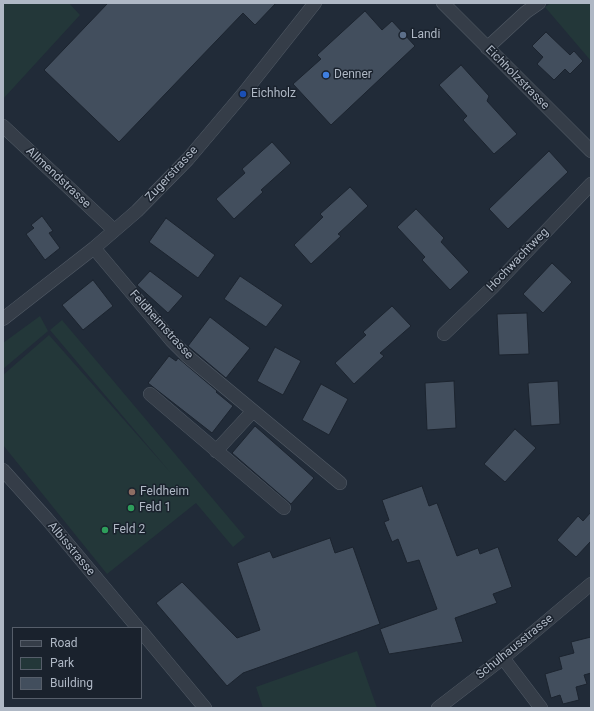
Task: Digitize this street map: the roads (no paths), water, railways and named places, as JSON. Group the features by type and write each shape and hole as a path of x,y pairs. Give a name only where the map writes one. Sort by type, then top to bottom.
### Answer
{"street":[{"name":"Zugerstrasse","path":"3,319 94,248 137,211 188,159 243,94 315,3"},
{"name":"Eichholzstrasse","path":"443,3 591,151"},
{"path":"487,48 526,12 539,3"},
{"name":"Allmendstrasse","path":"3,126 114,230"},
{"name":"Hochwachtweg","path":"444,334 493,287 591,184"},
{"name":"Feldheimstrasse","path":"94,248 187,356 340,482"},
{"path":"150,394 284,508"},
{"path":"216,451 253,411"},
{"name":"Albisstrasse","path":"3,470 47,519 137,627"},
{"name":"Schulhausstrasse","path":"438,708 503,658 591,584"},
{"path":"142,632 205,708"},
{"path":"503,658 541,708"}],"place":[{"name":"Landi","path":"403,35"},
{"name":"Denner","path":"326,75"},
{"name":"Eichholz","path":"243,94"},
{"name":"Feldheim","path":"132,492"},
{"name":"Feld 1","path":"131,508"},
{"name":"Feld 2","path":"105,530"}]}
